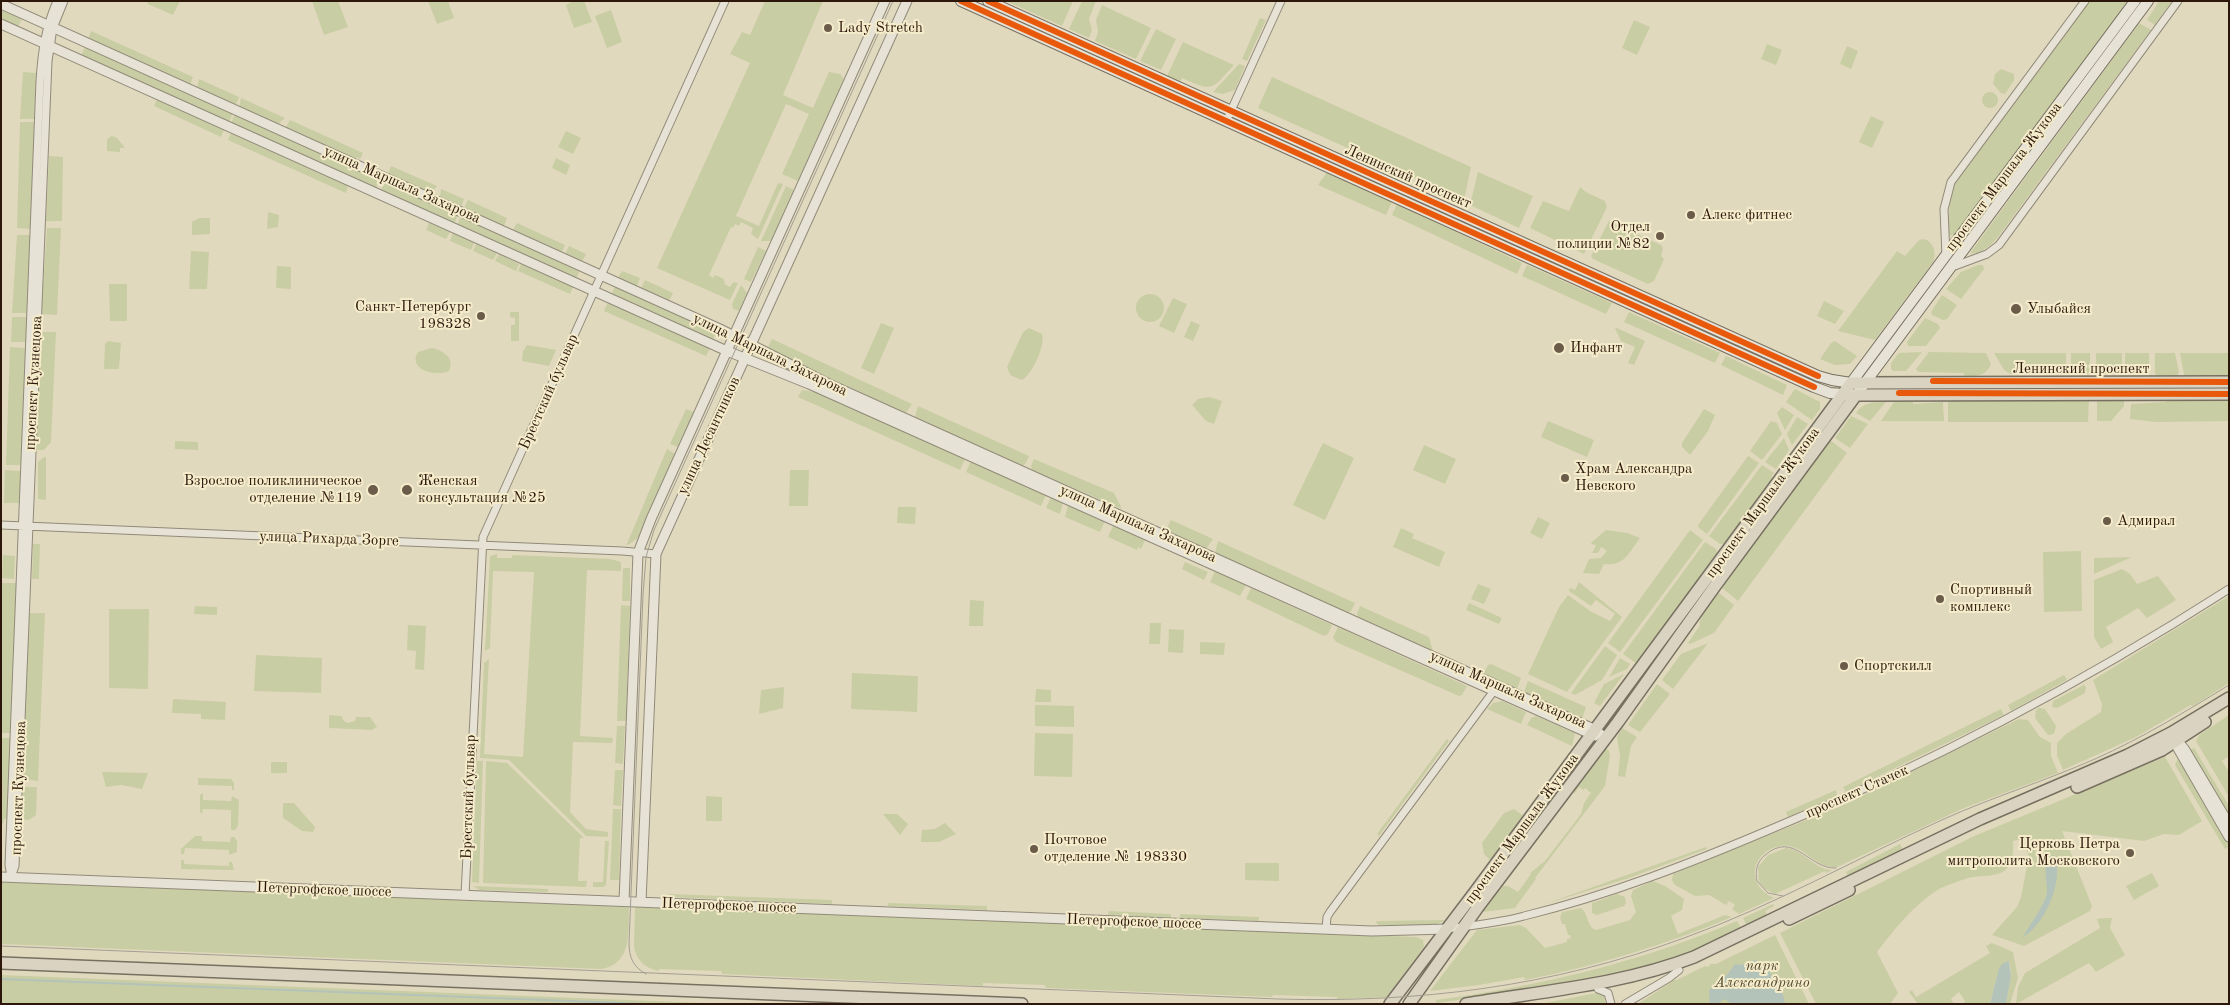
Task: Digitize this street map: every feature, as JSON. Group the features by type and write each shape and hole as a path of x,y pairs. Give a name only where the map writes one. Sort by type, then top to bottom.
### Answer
{"main road":[{"name":"Ленинский проспект","path":"960,1 1814,387 1841,395 1899,393 2229,394"},
{"name":"Ленинский проспект","path":"988,1 1818,376 1851,383 2229,382"},
{"name":"проспект Маршала Жукова","path":"1409,1004 1457,928 1594,733 1841,395 2135,1"},
{"name":"проспект Маршала Жукова","path":"1390,1004 1483,900 1605,738 2148,1"},
{"path":"1466,1004 1632,976 1694,957 1990,814 2174,739 2229,698"},
{"path":"1520,1004 1652,978 1679,970 1820,905 1976,828 2128,766 2229,707"},
{"path":"1,963 1022,1004"},
{"path":"1,969 864,1004"}],"street":[{"name":"проспект Кузнецова","path":"11,877 9,865 46,44 57,1"},
{"name":"проспект Кузнецова","path":"50,26 64,1"},
{"name":"Брестский бульвар","path":"466,895 483,538 725,1"},
{"name":"улица Десантников","path":"624,902 638,552 651,519 885,1"},
{"name":"улица Десантников","path":"641,902 656,554 907,1"},
{"path":"1226,122 1280,1"},
{"path":"1946,256 1944,209 1951,182 2084,1"},
{"path":"1952,267 1987,254 1999,245 2178,1"},
{"name":"улица Маршала Захарова","path":"1,4 602,275 734,336 827,384 1496,689"},
{"name":"улица Маршала Захарова","path":"1,24 727,351 809,384 1605,738"},
{"name":"улица Рихарда Зорге","path":"1,525 656,554"},
{"name":"проспект Стачек","path":"1457,928 1522,917 1624,886 1748,839 1844,799 1961,743 2046,699 2125,654 2229,589"},
{"path":"1326,930 1327,917 1330,912 1496,689"},
{"path":"2174,739 2229,824"},
{"path":"2174,739 2229,836"},
{"name":"Петергофское шоссе","path":"1,877 1326,930 1412,932 1457,928"},
{"path":"1625,1004 1679,970"},
{"path":"1598,989 1608,993 1611,1004"}],"green space":[{"path":"147,1 180,1 173,15 148,4"},
{"path":"312,1 338,1 348,27 324,35"},
{"path":"428,1 448,1 454,18 437,24"},
{"path":"574,1 584,1 592,22 574,28 566,5"},
{"path":"765,1 823,1 783,95 813,108 829,72 840,74 844,79 798,181 782,174 809,114 786,104 736,216 759,226 778,183 783,184 758,239 751,234 753,228 741,222 739,226 735,224 733,228 731,227 709,275 713,278 715,275 724,279 725,284 730,287 733,282 738,283 730,300 657,268 750,63 730,54 742,32 750,35"},
{"path":"1006,1 1073,1 1062,26"},
{"path":"1082,1 1096,1 1089,19 1092,30 1089,38 1069,29"},
{"path":"2089,1 2128,1 1954,235 1949,236 1950,198 1954,183"},
{"path":"2159,1 2172,1 2155,25 2147,20"},
{"path":"1102,5 1151,28 1136,59 1095,41 1098,32 1096,20"},
{"path":"1,9 22,18 18,27 1,19"},
{"path":"611,10 622,42 607,48 595,16"},
{"path":"1260,18 1266,20 1247,61 1242,59"},
{"path":"1634,20 1650,27 1637,55 1622,48"},
{"path":"2139,23 2151,30 1995,241 1980,252 1970,253"},
{"path":"1156,29 1176,39 1161,70 1140,61"},
{"path":"91,31 193,77 190,85 88,39"},
{"path":"1183,42 1234,65 1212,86 1201,86 1182,78 1180,82 1167,76"},
{"path":"1767,44 1782,50 1776,65 1761,59"},
{"path":"1847,46 1858,51 1851,69 1840,64"},
{"path":"85,47 233,113 229,122 81,56"},
{"path":"1239,64 1245,66 1235,90 1223,94 1213,92"},
{"path":"2001,69 2014,74 2014,80 2005,94 2001,93 1993,84 1995,74"},
{"path":"23,72 36,73 34,119 20,119"},
{"path":"1272,77 1471,167 1464,200 1258,108"},
{"path":"199,79 239,97 236,105 197,88"},
{"path":"1990,92 1998,100 1990,108 1982,100"},
{"path":"241,98 285,118 278,124 239,107"},
{"path":"157,99 224,130 221,137 154,106"},
{"path":"235,114 380,180 376,188 231,123"},
{"path":"1871,116 1884,122 1872,148 1859,142"},
{"path":"290,120 363,153 360,159 356,157 355,159 288,129 286,127"},
{"path":"20,122 35,122 31,229 17,228"},
{"path":"566,131 581,138 573,154 558,147"},
{"path":"231,133 348,186 346,193 228,140"},
{"path":"112,136 117,138 125,148 120,148 120,152 107,151 107,139"},
{"path":"49,156 63,157 62,221 46,221"},
{"path":"556,158 570,165 566,175 552,168"},
{"path":"391,166 437,186 431,194 388,174"},
{"path":"1327,172 1392,202 1386,215 1318,185"},
{"path":"1478,172 1533,196 1519,228 1470,205"},
{"path":"385,182 458,215 454,224 381,190"},
{"path":"786,186 794,190 771,241 761,241"},
{"path":"1580,187 1605,201 1607,207 1584,254 1530,228 1543,201 1569,211"},
{"path":"441,189 464,199 461,207 440,197"},
{"path":"468,200 507,218 504,226 464,208"},
{"path":"1397,204 1522,263 1517,274 1392,215"},
{"path":"268,212 279,215 278,227 267,229"},
{"path":"461,216 580,270 576,279 457,225"},
{"path":"199,218 210,218 210,234 192,235 192,222"},
{"path":"1609,221 1661,245 1663,248 1661,256 1664,259 1654,281 1648,284 1593,259 1591,256"},
{"path":"429,223 450,232 446,239 426,230"},
{"path":"517,223 565,245 562,252 513,230"},
{"path":"47,228 61,228 57,315 41,314"},
{"path":"453,233 474,243 471,250 450,241"},
{"path":"17,235 31,235 28,313 12,313"},
{"path":"1922,239 1930,242 1933,247 1935,253 1933,262 1875,340 1838,331 1897,251 1905,256"},
{"path":"476,244 497,253 493,260 473,251"},
{"path":"569,246 586,254 582,262 565,254"},
{"path":"758,247 766,251 751,282 744,279"},
{"path":"191,251 209,252 207,289 189,289"},
{"path":"499,254 519,264 516,271 495,261"},
{"path":"521,264 573,287 570,294 518,271"},
{"path":"1527,265 1612,303 1606,314 1522,276"},
{"path":"1978,265 1983,265 1984,269 1961,299 1946,289 1961,272"},
{"path":"277,266 291,267 291,289 276,288"},
{"path":"622,271 640,278 637,286 618,278"},
{"path":"645,280 673,293 669,301 641,288"},
{"path":"109,284 127,284 127,321 110,321"},
{"path":"741,285 747,293 739,311 733,309 732,304"},
{"path":"615,286 717,331 713,340 611,295"},
{"path":"1150,294 1160,298 1164,308 1160,318 1150,322 1140,318 1136,308 1140,298"},
{"path":"1942,295 1957,305 1947,319 1943,320 1932,315 1931,312"},
{"path":"1173,298 1187,304 1174,333 1159,326"},
{"path":"1824,301 1844,311 1835,324 1817,316"},
{"path":"608,302 710,348 706,356 604,311"},
{"path":"510,312 519,312 519,341 511,341 511,325 515,325 515,318 510,317"},
{"path":"1629,312 1720,353 1715,363 1624,322"},
{"path":"12,317 28,317 27,342 11,342"},
{"path":"1925,318 1938,324 1940,328 1926,346 1908,346 1907,342"},
{"path":"1191,321 1200,325 1193,341 1184,337"},
{"path":"881,323 894,328 874,374 861,368"},
{"path":"1029,328 1042,334 1043,339 1034,366 1022,380 1010,375 1007,367 1023,332"},
{"path":"1615,328 1645,341 1634,365 1628,363 1635,347 1621,341"},
{"path":"42,332 56,332 51,442 44,450 37,450 35,447 39,334"},
{"path":"772,339 912,404 906,413 767,349"},
{"path":"108,341 121,343 119,369 104,369 105,344"},
{"path":"1835,341 1857,356 1850,364 1835,365 1820,359 1831,343"},
{"path":"527,345 556,350 549,366 522,361 523,351"},
{"path":"10,347 26,348 21,465 6,465"},
{"path":"432,348 441,351 447,356 451,362 449,371 437,373 424,371 416,363 418,352"},
{"path":"1922,352 1906,371 1893,371 1891,369 1891,363 1899,353"},
{"path":"1929,352 1986,353 1991,364 1983,374 1976,376 1964,376 1964,373 1918,372 1916,369"},
{"path":"1994,353 2066,353 2066,374 2011,374 2004,370"},
{"path":"2071,353 2090,353 2090,374 2071,374"},
{"path":"2096,353 2122,353 2122,374 2096,374"},
{"path":"2125,353 2149,353 2149,374 2125,374"},
{"path":"2155,353 2175,353 2179,372 2177,376 2158,376 2155,374"},
{"path":"2180,353 2229,353 2229,377 2186,377"},
{"path":"1726,356 1787,385 1783,395 1721,365"},
{"path":"1795,389 1820,402 1820,409 1812,420 1786,402"},
{"path":"802,390 821,393 965,459 960,470 798,397"},
{"path":"1209,397 1222,401 1214,424 1206,421 1192,405 1198,399"},
{"path":"2119,398 2119,401 2124,401 2124,406 2111,421 2097,421 2097,399"},
{"path":"2089,399 2088,422 1948,422 1948,401"},
{"path":"2166,399 2229,400 2229,421 2156,422 2130,419 2131,404 2166,402"},
{"path":"1886,402 1870,421 1856,413 1865,405"},
{"path":"1894,402 1913,402 1913,404 1943,402 1944,421 1881,421"},
{"path":"918,406 1029,456 1026,463 1022,466 915,417"},
{"path":"1782,407 1794,415 1785,430 1777,413"},
{"path":"686,409 694,412 678,447 670,444"},
{"path":"1704,409 1715,415 1708,431 1690,455 1682,447 1682,443"},
{"path":"1851,416 1868,424 1850,448 1835,438"},
{"path":"1797,417 1808,424 1792,445 1787,434"},
{"path":"1548,421 1594,440 1587,457 1541,437"},
{"path":"1771,421 1777,423 1782,434 1762,460 1750,451"},
{"path":"1784,438 1789,450 1776,469 1765,462"},
{"path":"1830,440 1847,453 1738,601 1721,587"},
{"path":"175,441 198,442 198,450 175,449"},
{"path":"1323,443 1354,458 1325,520 1293,505"},
{"path":"1424,445 1456,459 1445,484 1413,470"},
{"path":"667,449 675,454 637,539 626,546"},
{"path":"1748,456 1759,463 1707,534 1698,525"},
{"path":"46,457 46,500 38,499 38,462"},
{"path":"1034,459 1114,493 1122,509 1032,470 1031,466"},
{"path":"971,461 1046,495 1041,506 966,472"},
{"path":"1762,465 1774,473 1771,477 1774,479 1725,544 1720,544 1709,536"},
{"path":"5,470 21,471 20,503 4,503"},
{"path":"790,470 809,470 808,506 789,506"},
{"path":"1051,497 1063,503 1060,514 1046,508"},
{"path":"1068,505 1105,521 1100,532 1065,517"},
{"path":"898,507 916,507 915,524 897,523"},
{"path":"1538,517 1550,523 1542,539 1530,533"},
{"path":"1171,520 1213,539 1206,549 1166,530"},
{"path":"1113,526 1145,540 1141,549 1138,547 1137,550 1108,537"},
{"path":"1401,528 1414,534 1412,538 1445,552 1439,567 1393,547"},
{"path":"1606,530 1627,533 1640,538 1629,554 1621,561 1604,564 1599,574 1583,573 1589,559 1601,558 1607,551 1601,547 1598,553 1592,553 1596,545 1591,544"},
{"path":"1690,530 1703,540 1620,652 1608,643"},
{"path":"1218,541 1355,603 1348,613 1215,553"},
{"path":"1705,542 1716,549 1718,555 1637,664 1623,654"},
{"path":"33,544 40,544 39,579 32,579"},
{"path":"2081,551 2082,611 2044,612 2043,552"},
{"path":"497,554 497,558 512,558 512,555 611,559 621,562 621,571 587,570 580,736 613,738 612,743 573,742 570,812 586,829 608,832 608,837 586,836 509,760 480,758 484,663 489,659 484,754 523,757 534,572 493,571 490,648 485,651 490,556"},
{"path":"3,555 15,556 14,579 2,578"},
{"path":"2132,557 2094,574 2094,558"},
{"path":"1185,562 1208,572 1204,580 1182,569"},
{"path":"623,568 630,568 630,601 622,601"},
{"path":"2122,569 2130,574 2137,584 2158,576 2176,600 2147,618 2138,608 2106,627 2113,642 2101,649 2094,637 2094,580"},
{"path":"1215,571 1246,585 1240,596 1210,582"},
{"path":"1579,582 1622,617 1567,692 1528,674 1559,607 1568,595 1590,611 1610,621 1615,614 1596,600 1591,606 1569,591 1570,588 1575,590"},
{"path":"1,583 17,583 10,733 1,733"},
{"path":"1478,584 1491,589 1484,604 1471,599"},
{"path":"1251,588 1332,625 1328,634 1324,636 1246,599"},
{"path":"1718,592 1734,605 1714,633 1690,644 1688,643 1700,625 1699,623 1706,607"},
{"path":"2229,596 2229,683 2193,706 2191,705 2136,737 2063,770 2057,755 2057,743 2066,734 2101,712 2102,704 2093,680"},
{"path":"970,600 984,601 983,626 969,626"},
{"path":"1469,603 1502,618 1499,624 1466,610"},
{"path":"621,605 630,606 626,721 617,721"},
{"path":"195,606 217,607 217,615 194,614"},
{"path":"1360,606 1429,637 1433,651 1358,617 1357,614"},
{"path":"109,609 149,609 148,689 109,688"},
{"path":"29,613 45,613 38,781 22,779"},
{"path":"1150,623 1161,623 1160,644 1149,644"},
{"path":"408,625 426,626 424,670 415,669 416,651 407,650"},
{"path":"1338,627 1467,686 1462,695 1459,696 1336,642 1333,637"},
{"path":"1169,629 1184,630 1183,653 1168,652"},
{"path":"1200,642 1225,643 1224,655 1200,654"},
{"path":"1708,643 1673,689 1662,680 1681,654"},
{"path":"1605,646 1617,655 1602,680 1575,695 1571,693"},
{"path":"256,655 322,658 321,693 254,691"},
{"path":"1620,658 1630,664 1627,669 1609,677"},
{"path":"1491,664 1521,678 1517,689 1483,674 1488,665"},
{"path":"852,673 918,676 917,712 851,709"},
{"path":"1624,674 1600,706 1594,703 1604,684"},
{"path":"2064,675 2067,680 2011,711 2008,705"},
{"path":"1528,681 1586,707 1582,719 1524,692"},
{"path":"1657,684 1670,694 1640,732 1628,725"},
{"path":"2084,685 2086,687 2085,693 2057,708 2052,707 2053,701"},
{"path":"784,687 783,708 759,714 761,690"},
{"path":"1036,689 1051,690 1051,702 1035,702"},
{"path":"173,699 226,702 225,720 201,719 201,714 172,713"},
{"path":"1502,701 1526,712 1521,724 1487,709 1493,703"},
{"path":"1035,705 1074,706 1074,727 1035,726"},
{"path":"2039,708 2045,709 2056,726 2054,734 2048,735 2035,718 2036,710"},
{"path":"2001,709 2004,715 1846,792 1843,787"},
{"path":"329,715 342,716 343,720 347,723 355,721 356,717 370,717 377,727 372,730 329,728"},
{"path":"2229,715 2229,756 2222,761 2229,772 2229,797 2196,741 2199,735"},
{"path":"1536,716 1575,733 1572,746 1527,725 1531,718"},
{"path":"2019,719 2028,720 2040,737 2051,743 2051,756 2058,773 1964,808 1837,867 1829,867 1815,861 1796,848 1780,846 1770,850 1762,855 1757,862 1755,878 1765,893 1774,898 1739,914 1732,909 1735,905 1729,901 1726,905 1709,895 1695,896 1675,885 1672,880 1673,874 1846,804"},
{"path":"617,726 625,726 623,764 615,763"},
{"path":"1622,728 1637,737 1631,746 1625,777 1618,776 1620,756 1617,737"},
{"path":"1035,733 1073,734 1072,777 1034,776"},
{"path":"1,738 11,738 7,819 4,819 3,824 1,822"},
{"path":"1447,739 1449,741 1379,836 1377,834"},
{"path":"1605,748 1609,751 1610,756 1605,786 1535,878 1515,908 1483,912 1503,886 1508,886 1518,892 1530,873 1545,861 1581,814 1584,803 1591,793 1585,788 1584,790 1579,787 1574,794 1573,788"},
{"path":"2194,748 2229,806 2229,817 2189,750"},
{"path":"2165,757 2202,821 2179,835 2164,834 2144,841 2062,831 2092,906 2090,911 2024,946 1992,935 2017,907 2021,897 2029,856 2022,839 2013,841 2013,854 2005,871 1995,875 1968,878 1939,889 1905,918 1877,952 1898,993 1890,1004 1816,1004 1780,933 1972,837"},
{"path":"2178,758 2229,847 2225,849 2175,765"},
{"path":"477,761 483,761 479,883 472,882"},
{"path":"486,761 507,763 584,838 580,838 578,881 587,881 586,887 483,883"},
{"path":"271,762 287,762 287,773 271,773"},
{"path":"615,770 623,770 621,806 613,805"},
{"path":"102,772 148,773 142,789 121,785 106,787"},
{"path":"198,778 231,779 234,783 234,790 232,790 232,786 198,785"},
{"path":"25,787 37,787 36,815 29,820 21,819 22,789"},
{"path":"1836,790 1837,796 1788,817 1786,812"},
{"path":"203,793 203,800 231,801 232,796 239,800 238,826 235,830 231,830 231,810 203,809 202,814 200,812 200,795"},
{"path":"706,796 722,797 722,821 706,821"},
{"path":"283,803 294,803 315,827 313,832 302,831 283,818"},
{"path":"613,809 621,809 619,880 610,880"},
{"path":"1514,809 1525,817 1490,860 1484,854 1482,843 1504,813"},
{"path":"883,814 897,814 908,824 900,835"},
{"path":"945,823 956,834 939,842 921,842 922,830 935,829"},
{"path":"195,836 202,836 202,841 230,842 231,837 234,837 237,841 237,852 229,855 229,850 185,848 184,854 181,854 181,849"},
{"path":"605,841 609,841 606,885 603,887 593,887 593,882 603,882"},
{"path":"1900,844 1904,852 1848,877 1846,872"},
{"path":"1706,847 1707,849 1626,879 1542,905"},
{"path":"1786,848 1799,852 1825,869 1832,870 1826,873 1825,871 1775,894 1765,889 1759,882 1758,867 1768,855"},
{"path":"181,860 184,860 184,864 229,866 229,862 232,862 234,870 181,869"},
{"path":"1245,863 1279,863 1279,881 1245,880"},
{"path":"2152,873 2159,886 2134,900 2126,886"},
{"path":"1653,881 1665,886 1684,899 1682,910 1671,916 1678,934 1725,915 1732,917 1656,946 1578,968 1525,980 1524,977 1430,991 1477,930 1520,925 1526,928 1545,948 1567,942 1567,939 1571,938 1568,935 1565,924 1562,924 1560,918 1562,912 1581,908 1591,926 1596,930 1630,920 1636,912 1631,896 1633,890"},
{"path":"1,882 629,907 628,936 624,954 619,961 601,969 1,944"},
{"path":"473,886 548,889 548,892 480,890"},
{"path":"668,894 832,900 832,904 668,897"},
{"path":"1617,894 1625,897 1626,903 1624,906 1597,915 1592,913 1592,903"},
{"path":"888,903 987,906 987,910 888,906"},
{"path":"1773,904 1774,906 1765,911 1767,914 1747,926 1743,918"},
{"path":"635,907 1416,937 1423,940 1424,947 1387,997 1337,999 1337,997 1273,995 1272,997 1046,988 1045,985 983,983 983,986 722,974 721,971 659,969 659,971 642,963 635,952"},
{"path":"1109,911 1171,914 1171,918 1108,915"},
{"path":"1180,914 1259,917 1259,921 1180,918"},
{"path":"2112,918 2110,928 2125,955 2096,972 2089,963 2016,1004 2018,987 2025,973 2100,928 2097,919"},
{"path":"1446,920 1431,925 1413,927 1378,925 1376,921"},
{"path":"1737,921 1741,928 1714,941 1687,953 1631,971 1545,989 1436,1003 1436,1000 1513,988 1590,971 1664,949"},
{"name":"парк Александрино","path":"1775,935 1809,1004 1638,1004 1674,980 1705,966 1709,967 1710,964 1716,964"},
{"path":"1992,943 2013,952 2018,978 2010,1004 2006,1004 2011,976 2010,962 1999,968 1990,1004 1964,1004 1965,1001 1959,992 1951,999 1954,1004 1918,1004 1909,992 1912,990 1916,997 1990,953 1986,946"},
{"path":"1,975 728,1004 1,1004"},
{"path":"1597,993 1604,994 1605,1004 1540,1004"}],"shaded area":[{"path":"2054,855 2057,865 2057,876 2051,901 2039,922 2023,937 2044,902 2047,891 2046,873 2048,860"},
{"path":"1755,960 1766,966 1783,995 1785,1004 1732,1004 1724,999 1718,1004 1710,1004 1709,990 1726,976 1735,964 1741,965"},
{"path":"2009,961 2011,976 2006,1004 1990,1004 1999,968 2003,963"}],"waterway":[{"path":"1,979 648,1004"}],"tram line":[{"path":"646,974 633,961 629,943 646,557 654,530 893,1"},
{"path":"1,946 1278,999 1330,1000 1433,994 1534,980 1584,969 1684,938 1782,897 1944,819 2112,751 2163,724 2229,685"},
{"path":"1783,896 1768,893 1757,881 1756,870 1758,864 1764,856 1775,849 1793,848 1826,867 1836,868"}],"cycle path":[{"path":"961,1 1814,387"},
{"path":"988,1 1818,376"},
{"path":"1933,381 2229,382"},
{"path":"1899,393 2229,394"}],"place":[{"name":"Lady Stretch","path":"828,28"},
{"name":"Алекс фитнес","path":"1691,215"},
{"name":"Отдел полиции №82","path":"1660,236"},
{"name":"Улыбайся","path":"2016,309"},
{"name":"Санкт-Петербург 198328","path":"481,316"},
{"name":"Инфант","path":"1559,348"},
{"name":"Храм Александра Невского","path":"1565,478"},
{"name":"Взрослое поликлиническое отделение №119","path":"373,490"},
{"name":"Женская консультация №25","path":"407,490"},
{"name":"Адмирал","path":"2107,521"},
{"name":"Спортивный комплекс","path":"1940,599"},
{"name":"Спортскилл","path":"1844,666"},
{"name":"Почтовое отделение № 198330","path":"1034,849"},
{"name":"Церковь Петра митрополита Московского","path":"2130,853"}]}
